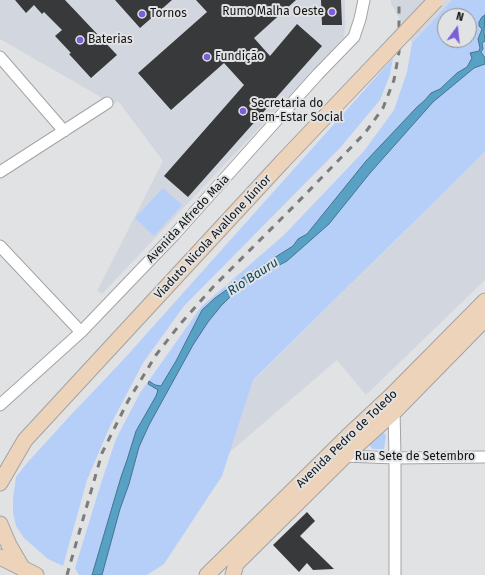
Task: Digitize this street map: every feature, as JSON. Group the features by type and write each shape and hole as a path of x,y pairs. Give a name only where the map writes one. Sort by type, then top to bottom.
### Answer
{"main road":[{"name":"Viaduto Nicola Avallone Júnior","path":"0,483 25,440 282,162 436,0"},
{"name":"Avenida Pedro de Toledo","path":"207,575 276,507 340,453 394,412 477,321 485,301"},
{"name":"Avenida Pedro de Toledo","path":"234,575 236,564 340,453 348,436 392,395 477,321"},
{"path":"0,524 9,545 31,573"},
{"path":"0,557 31,573"}],"street":[{"name":"Avenida Alfredo Maia","path":"358,0 360,19"},
{"name":"Avenida Alfredo Maia","path":"0,406 80,332 174,235 318,74 354,37 364,0"},
{"path":"0,57 64,131"},
{"path":"0,172 107,103"},
{"path":"0,246 80,332"},
{"path":"392,395 395,458 395,575"},
{"name":"Rua Sete de Setembro","path":"340,453 395,458 485,457"}],"shaded area":[{"path":"0,0 345,0 344,37 102,294 97,291 163,161 118,101 111,106 99,96 0,39"},
{"path":"391,0 452,0 445,8 437,8 437,16 412,43 391,3"},
{"path":"452,0 485,0 485,152 253,380 222,476 164,564 147,575 79,575 75,568 102,480 116,439 140,393 201,307 284,235 364,151 394,110 407,72 412,43 437,16 437,48 477,48 477,8 445,8"},
{"path":"393,58 390,75 380,100 340,148 184,306 143,363 111,424 87,480 63,566 48,559 24,538 16,526 13,513 13,498 16,477 68,418 124,359"},
{"path":"485,152 485,280 366,395 337,360 217,463 195,438"},
{"path":"163,188 182,205 154,236 135,218"},
{"path":"380,430 386,435 384,449 373,449 368,444"}],"water":[{"name":"Rio Bauru","path":"485,15 485,41 482,43 483,49 481,52 485,58 485,64 474,68 433,102 370,173 329,224 287,261 242,285 221,306 208,322 193,345 149,425 139,447 102,575 92,575 136,431 158,390 148,384 149,381 155,385 161,386 176,361 202,310 215,298 247,275 293,246 298,239 307,234 366,161 417,107 431,93 440,89 457,73 467,67 472,58 470,53 479,51 480,48 478,39 482,29 479,26 479,22"}],"building":[{"name":"Baterias","path":"15,0 65,0 117,55 91,78 55,36 62,30 44,12 42,14 34,5 26,13"},
{"name":"Tornos","path":"115,0 172,0 140,28"},
{"path":"196,0 296,0 254,38 270,56 297,24 322,46 188,197 164,176 244,85 224,63 171,110 138,73 207,12"},
{"name":"Rumo Malha Oeste","path":"321,0 341,0 342,25 322,25"},
{"path":"307,512 315,521 300,536 334,569 313,570 307,563 299,572 273,545"}],"railway":[{"path":"67,575 102,453 128,401 156,355 181,323 214,286 365,133 383,108 394,80 399,52 399,0"}],"place":[{"name":"Rumo Malha Oeste","path":"332,12"},
{"name":"Tornos","path":"142,14"},
{"name":"Baterias","path":"80,40"},
{"name":"Fundição","path":"207,57"},
{"name":"Secretaria do Bem-Estar Social","path":"243,111"}]}
